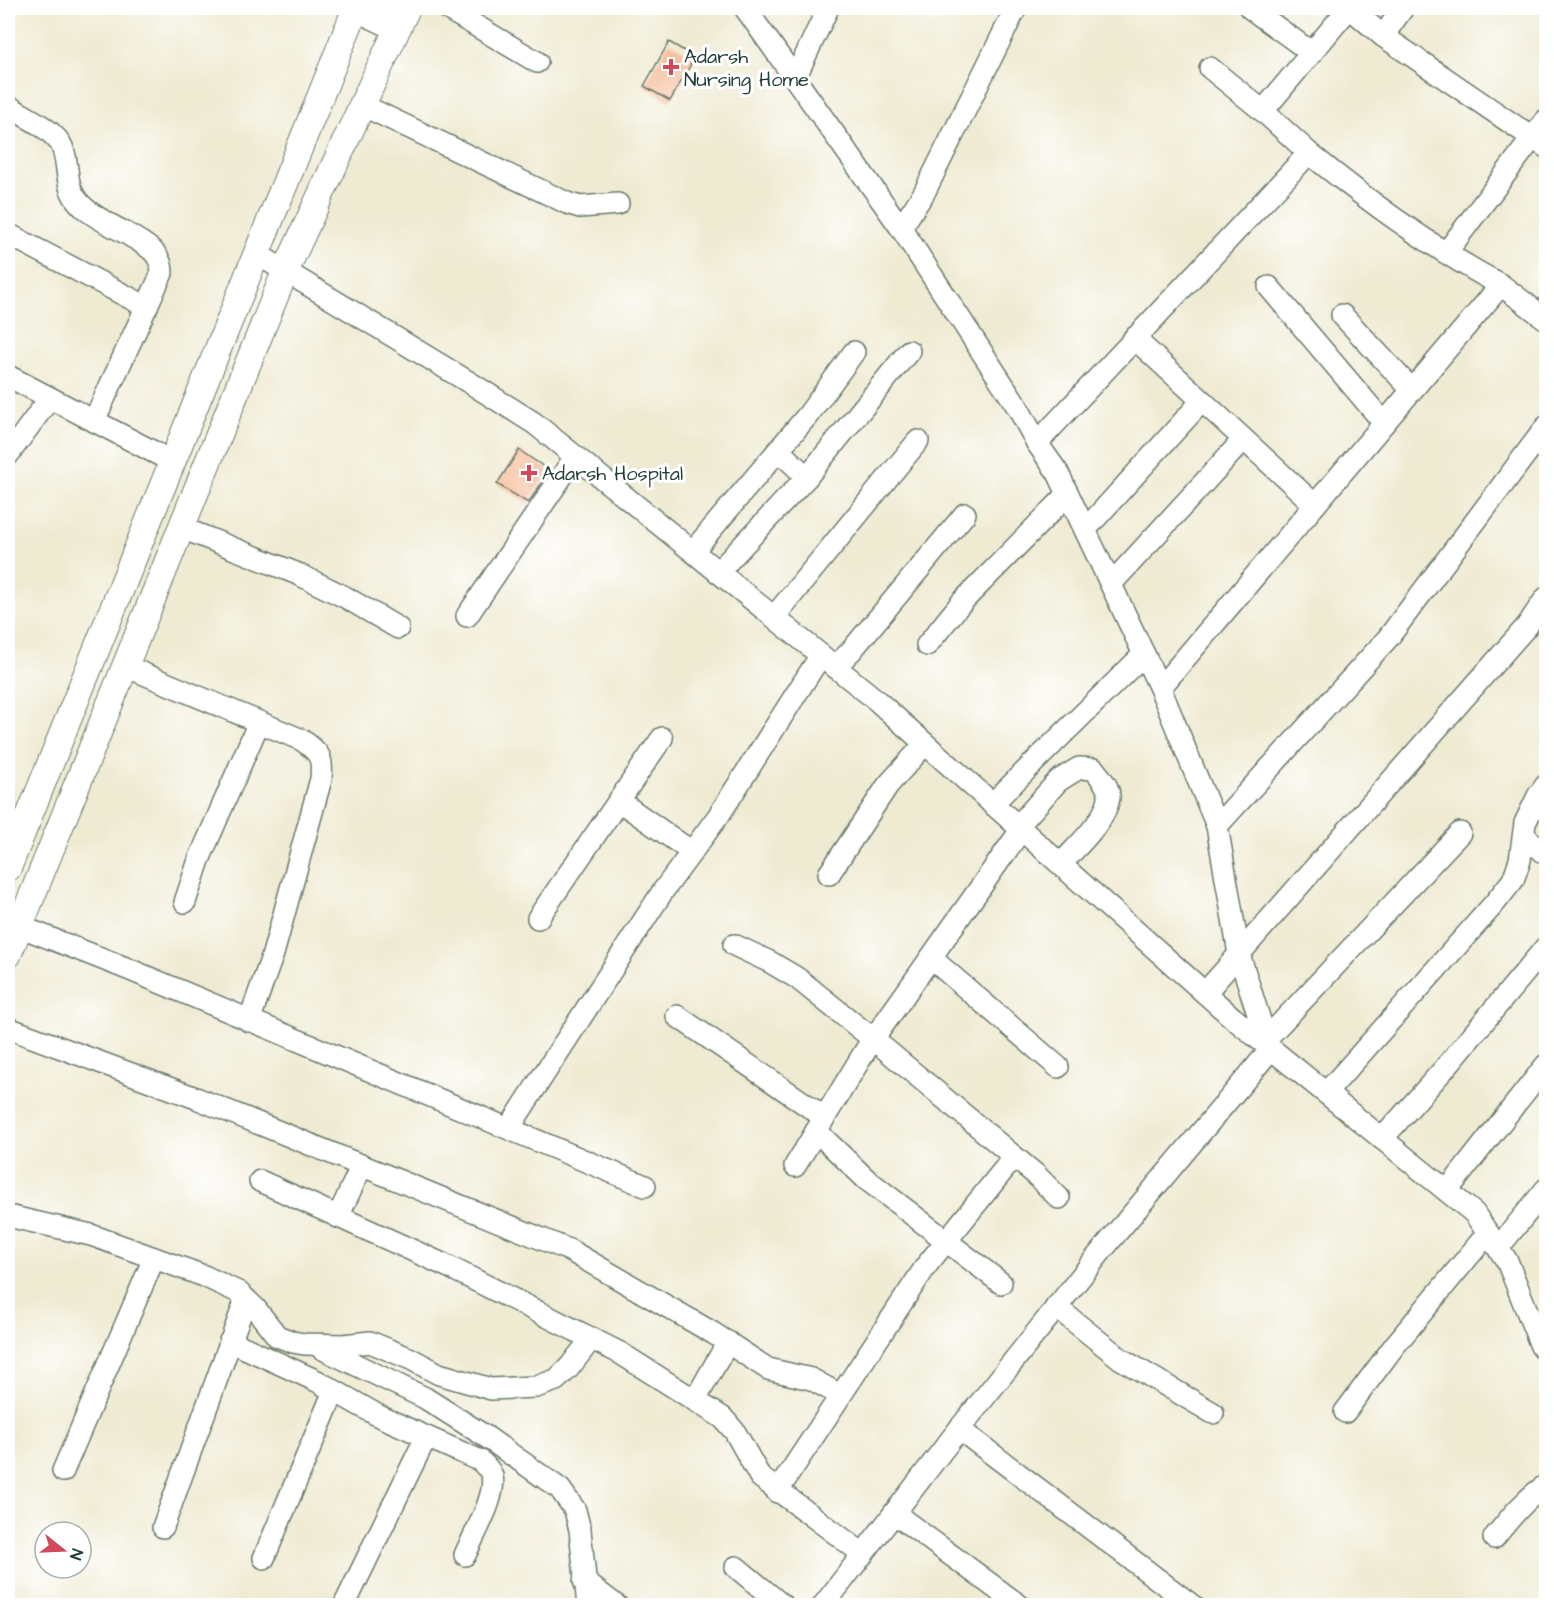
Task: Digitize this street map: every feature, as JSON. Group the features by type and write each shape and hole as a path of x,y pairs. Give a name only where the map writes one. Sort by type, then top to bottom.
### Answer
{"main road":[{"path":"8,868 257,254 354,8"},
{"path":"8,955 285,272 402,19"}],"street":[{"path":"354,8 402,19"},
{"path":"446,8 537,62"},
{"path":"745,8 901,228 1058,473 1160,688 1217,826 1239,954 1268,1045"},
{"path":"795,78 828,8"},
{"path":"901,228 924,193 1016,8"},
{"path":"1250,8 1312,53"},
{"path":"1263,111 1349,8 1383,36 1540,143"},
{"path":"1383,36 1403,8"},
{"path":"1210,68 1367,200 1446,253 1501,285 1546,319"},
{"path":"362,105 567,203 580,207 618,204"},
{"path":"8,106 58,141 66,154 69,187 76,199 87,210 149,247 159,256 162,263 162,273 94,421"},
{"path":"1446,253 1540,143 1546,120"},
{"path":"1037,443 1309,153"},
{"path":"8,234 147,307"},
{"path":"257,254 534,423 828,661 925,744 1205,993 1474,1213 1507,1261 1541,1346 1546,1352"},
{"path":"1160,688 1501,285"},
{"path":"1269,286 1384,423"},
{"path":"1342,315 1412,390"},
{"path":"1134,338 1315,505"},
{"path":"718,572 807,477 909,351"},
{"path":"693,551 779,451 854,352"},
{"path":"8,376 173,462"},
{"path":"8,455 50,398"},
{"path":"1085,530 1201,402"},
{"path":"1217,826 1388,638 1546,427"},
{"path":"1111,584 1244,440"},
{"path":"774,617 918,441"},
{"path":"779,451 807,477"},
{"path":"467,616 575,457"},
{"path":"927,645 961,603 1068,494"},
{"path":"509,1128 663,891 828,661 851,651 965,514"},
{"path":"182,528 298,574 345,597 398,628"},
{"path":"1205,993 1527,626 1546,598"},
{"path":"992,804 1144,654"},
{"path":"125,666 302,740 314,749 322,763 321,779 273,954 249,1021"},
{"path":"185,902 199,860 259,722"},
{"path":"538,918 662,738"},
{"path":"829,874 888,785 925,744"},
{"path":"795,1166 873,1039 1020,828 1058,781 1079,768 1094,769 1104,781 1109,797 1093,830 1060,864"},
{"path":"1326,1093 1513,880 1520,860 1526,823 1538,796 1546,785"},
{"path":"619,801 692,852"},
{"path":"823,1605 959,1429 1268,1045 1460,833"},
{"path":"1524,836 1546,854"},
{"path":"19,927 128,969 645,1186"},
{"path":"734,945 797,978 1014,1157 1059,1198"},
{"path":"1382,1139 1546,947"},
{"path":"931,958 1058,1067"},
{"path":"678,1016 820,1124 867,1179 1001,1282"},
{"path":"8,1028 196,1098 569,1250 728,1342 768,1369 811,1379 840,1395"},
{"path":"1446,1191 1546,1065"},
{"path":"777,1492 926,1266 1014,1157"},
{"path":"338,1217 362,1165"},
{"path":"260,1181 449,1267 620,1353 723,1418 735,1432 760,1477 777,1492 863,1554"},
{"path":"1345,1412 1395,1345 1493,1240 1546,1192"},
{"path":"8,1216 91,1235 204,1276 238,1292 278,1336 293,1342 343,1345 370,1342 411,1359 439,1374 491,1389 536,1387 556,1380 568,1369 592,1338"},
{"path":"63,1471 154,1258"},
{"path":"163,1527 246,1299"},
{"path":"1056,1307 1121,1359 1213,1413"},
{"path":"230,1341 317,1381 380,1416 481,1461 492,1473 494,1484 491,1497 465,1555"},
{"path":"695,1400 728,1342"},
{"path":"312,1344 425,1398 488,1438 560,1489 575,1510 580,1530 588,1605"},
{"path":"264,1558 334,1391"},
{"path":"959,1429 1193,1605"},
{"path":"344,1605 426,1437"},
{"path":"1494,1538 1517,1510 1535,1492 1546,1485"},
{"path":"894,1513 1020,1605"},
{"path":"736,1567 783,1605"},
{"path":"584,1581 617,1605"}],"building":[{"path":"669,42 695,57 670,101 644,86"},
{"path":"519,450 550,471 528,503 497,484"}],"place":[{"name":"Adarsh Nursing Home","path":"671,67"},
{"name":"Adarsh Hospital","path":"529,473"}]}
